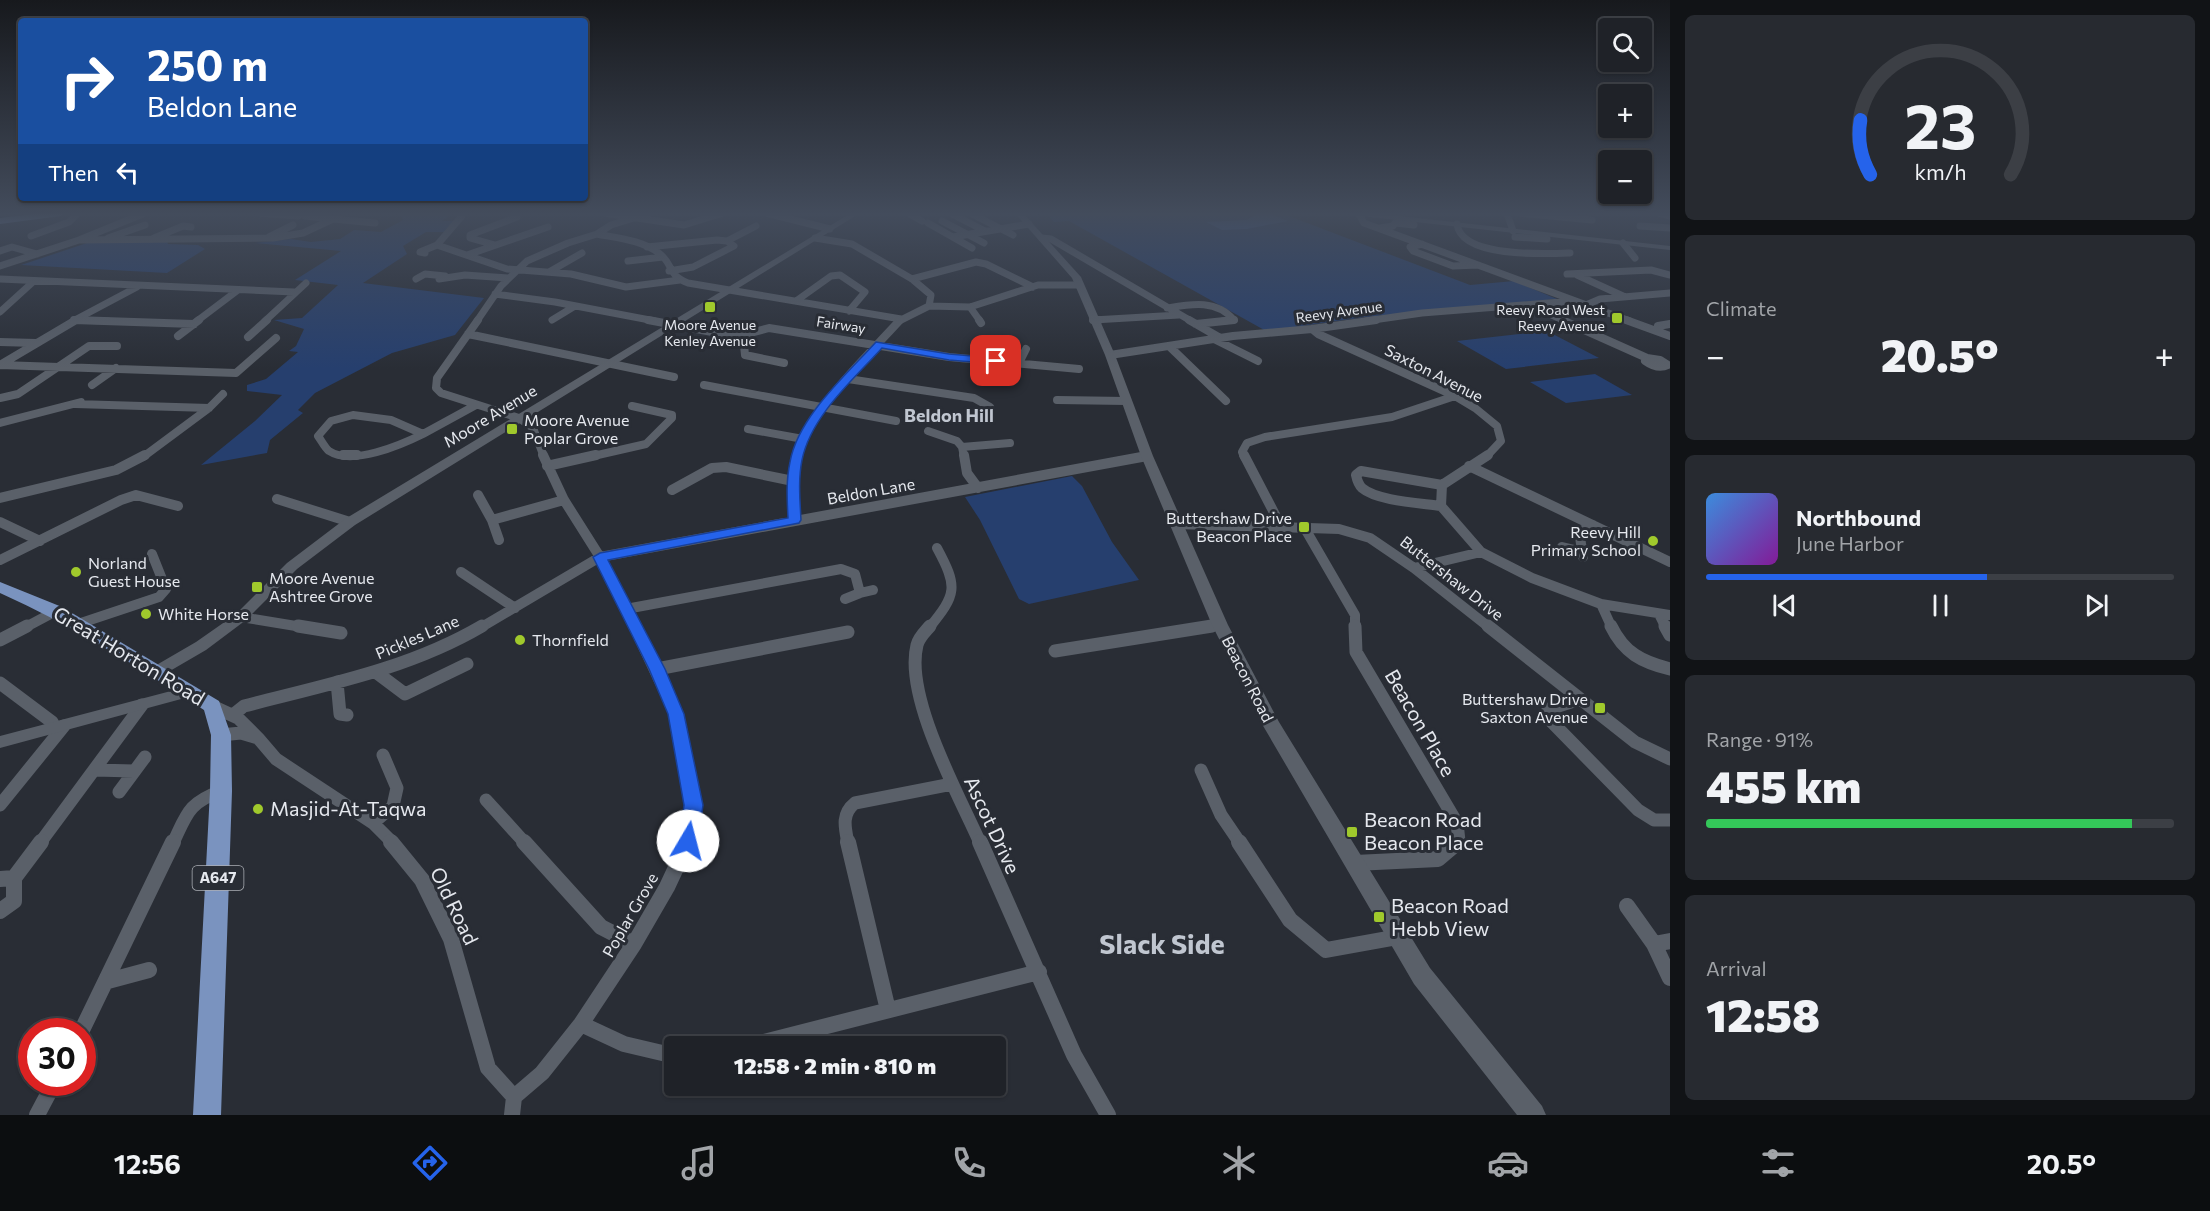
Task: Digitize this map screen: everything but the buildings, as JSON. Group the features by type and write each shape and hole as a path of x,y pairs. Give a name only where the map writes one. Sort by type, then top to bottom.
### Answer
{"main road":[{"name":"Beacon Road","path":"1066,265 1079,285 1110,355 1147,456 1220,625 1271,724 1422,976 1533,1115"},
{"name":"Great Horton Road","path":"0,586 56,611 158,671 212,706 221,735 221,791 207,1115"}],"street":[{"path":"495,265 507,269 571,274 626,287 680,280"},
{"path":"519,418 441,393 436,388 437,378 495,294 523,265"},
{"path":"549,272 561,265"},
{"path":"666,265 675,279 727,291 901,319"},
{"path":"669,271 697,265"},
{"name":"Moore Avenue","path":"158,671 201,646 241,617 292,566 350,522 770,265"},
{"path":"888,265 912,279 931,295 928,306"},
{"path":"912,279 965,265"},
{"path":"988,265 1033,287"},
{"path":"1096,265 1258,361"},
{"path":"1448,265 1455,268 1467,268 1478,265"},
{"path":"1478,265 1670,336"},
{"path":"1625,296 1571,274 1651,270 1670,275"},
{"path":"796,301 831,276 841,272 866,292 849,310"},
{"path":"416,279 425,274 508,278"},
{"path":"439,279 448,276"},
{"path":"0,279 294,292"},
{"path":"0,312 34,281"},
{"path":"248,337 306,283"},
{"path":"0,365 74,320 140,285"},
{"path":"794,520 793,481 796,460 803,439 824,407 901,319 928,306 970,307 1033,287 1079,285"},
{"path":"178,336 238,290"},
{"path":"1586,305 1600,299 1670,293"},
{"path":"495,294 575,306 723,334 743,335 745,355 784,363"},
{"name":"Reevy Avenue","path":"1110,355 1422,313 1573,301"},
{"path":"1167,308 1207,303 1230,315 1234,320 1196,324"},
{"path":"552,320 575,306"},
{"path":"1530,306 1647,358"},
{"path":"970,307 981,323"},
{"path":"1093,320 1179,315"},
{"path":"74,320 194,324"},
{"path":"1658,326 1670,324"},
{"name":"Fairway","path":"743,335 769,327 949,357 1079,369"},
{"name":"Saxton Avenue","path":"1312,329 1318,334 1455,396 1475,408 1497,426 1501,441 1494,453 1450,477 1442,485"},
{"path":"468,334 607,365 674,377"},
{"path":"0,365 236,373 274,340 259,342"},
{"path":"0,342 37,343"},
{"path":"0,398 18,394 89,346 117,346"},
{"path":"1170,347 1226,401"},
{"path":"1019,363 1026,349"},
{"path":"92,385 116,368"},
{"path":"848,379 974,398 990,407"},
{"path":"704,385 896,422"},
{"path":"0,498 116,470 138,460 209,408 223,394"},
{"path":"1281,526 1242,452 1246,443 1265,437 1392,417 1455,396"},
{"path":"0,423 75,404 93,397"},
{"path":"1057,400 1126,401"},
{"path":"75,404 209,408"},
{"path":"424,434 397,421 367,415 330,422 318,436 320,441 334,453 345,458 365,454 424,434 476,405"},
{"path":"547,466 646,444 672,418 672,415 632,406"},
{"name":"Poplar Grove","path":"514,1096 542,1073 581,1024 634,944 667,887 688,841 693,805 676,714 657,669 600,557 564,500 532,428 519,418"},
{"path":"748,429 803,439"},
{"path":"928,431 938,432 948,441 957,441 962,447 967,473 978,488"},
{"path":"962,447 1005,445"},
{"name":"Beldon Lane","path":"600,557 1147,456"},
{"path":"672,490 712,468 726,466 793,481"},
{"path":"1469,466 1670,562"},
{"path":"1442,506 1442,485 1361,471 1356,475 1357,482 1362,488 1376,494 1442,506 1481,552 1532,578 1601,604 1665,614 1670,635"},
{"path":"682,484 693,489"},
{"path":"0,560 120,500 136,495 178,506"},
{"path":"478,495 492,520 499,540"},
{"path":"277,499 350,522"},
{"path":"492,520 564,500"},
{"path":"0,522 40,541"},
{"name":"Buttershaw Drive","path":"1177,524 1340,529 1370,538 1414,568 1635,742 1670,759"},
{"path":"1562,547 1583,554 1580,537 1583,530 1593,525"},
{"name":"Beacon Place","path":"1304,527 1355,615 1356,652 1457,823 1459,841 1438,859 1355,863"},
{"name":"Ascot Drive","path":"937,548 953,577 954,590 951,599 919,640 916,650 922,710 932,740 1040,972 1074,1055 1108,1115"},
{"path":"1414,568 1481,552"},
{"path":"78,624 159,597 166,590 152,554"},
{"name":"Pickles Lane","path":"234,714 244,706 376,673 462,638 600,557"},
{"path":"626,609 841,569 855,574 860,593"},
{"path":"461,572 515,608"},
{"path":"845,599 873,590"},
{"path":"1601,604 1621,647 1645,663 1670,669"},
{"path":"0,640 56,611"},
{"path":"241,617 341,633"},
{"path":"1055,651 1220,625"},
{"path":"657,669 848,632"},
{"path":"376,673 405,694 467,664"},
{"path":"337,682 340,714 347,715"},
{"path":"0,683 60,727"},
{"path":"0,742 190,691"},
{"path":"1580,699 1549,709 1545,716 1638,810 1654,820 1670,820"},
{"path":"0,911 14,901 7,879 95,770 142,705"},
{"name":"Old Road","path":"212,706 234,714 246,722 276,759 373,823 408,863 427,890 452,939 488,1068 514,1096"},
{"path":"0,805 60,727"},
{"path":"221,735 241,733 258,738"},
{"path":"373,823 393,806 397,788 383,755"},
{"path":"119,792 145,757"},
{"path":"95,770 134,771"},
{"path":"1201,770 1221,815 1290,920 1326,950 1398,937"},
{"path":"888,1010 849,846 845,819 847,809 851,803 863,800 952,784"},
{"path":"88,1018 188,812 200,799 221,791"},
{"path":"486,800 601,927 634,944"},
{"path":"1627,906 1654,944 1670,978"},
{"path":"1654,944 1670,941"},
{"path":"108,981 149,970"},
{"path":"787,1036 1040,972"},
{"path":"581,1024 624,1044 664,1053"},
{"path":"37,1115 47,1096"},
{"path":"512,1115 514,1096"}],"shaded area":[{"path":"22,265 180,265 167,273"},
{"path":"319,265 390,265 363,283 484,298 455,335 392,353 315,393 298,410 303,413 270,440 267,453 201,465 255,421 282,395 247,391 247,385 266,379 298,352 289,351 296,346 304,329 274,320 302,318 338,285 295,280"},
{"path":"1148,265 1418,265 1470,285 1514,281 1557,299 1365,317 1266,331"},
{"path":"1547,331 1599,358 1506,369 1457,341"},
{"path":"1595,374 1632,395 1566,403 1530,382"},
{"path":"1072,476 1082,486 1112,542 1139,580 1029,604 1019,599 980,520 965,497"}],"place":[{"name":"Moore Avenue Kenley Avenue","path":"710,307"},
{"name":"Reevy Road West Reevy Avenue","path":"1617,318"},
{"name":"Moore Avenue Poplar Grove","path":"512,429"},
{"name":"Buttershaw Drive Beacon Place","path":"1304,527"},
{"name":"Reevy Hill Primary School","path":"1653,541"},
{"name":"Norland Guest House","path":"76,572"},
{"name":"Moore Avenue Ashtree Grove","path":"257,587"},
{"name":"White Horse","path":"146,614"},
{"name":"Thornfield","path":"520,640"},
{"name":"Buttershaw Drive Saxton Avenue","path":"1600,708"},
{"name":"Masjid-At-Taqwa","path":"258,809"},
{"name":"Beacon Road Beacon Place","path":"1352,832"},
{"name":"Beacon Road Hebb View","path":"1379,917"}],"district":[{"name":"Beldon Hill","path":"949,416"},
{"name":"Slack Side","path":"1162,945"}],"route":[{"path":"688,841 693,805 688,768 676,714 657,669 600,557 794,520 793,481 796,460 803,439 831,397 880,345 949,357 996,361"}]}
